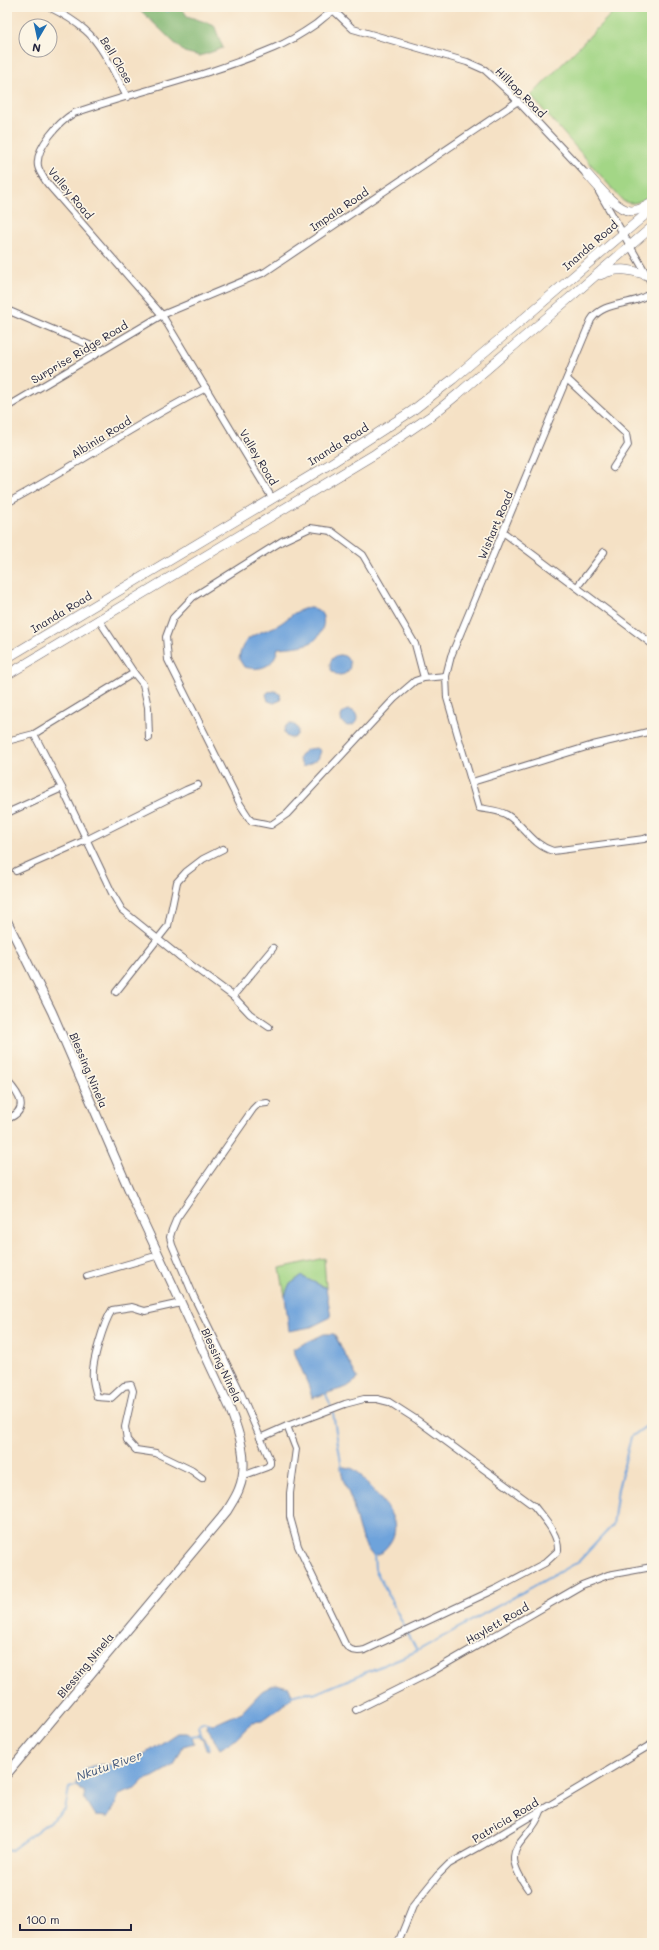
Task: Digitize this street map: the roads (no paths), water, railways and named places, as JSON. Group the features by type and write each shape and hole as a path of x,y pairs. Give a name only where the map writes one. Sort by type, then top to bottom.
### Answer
{"main road":[{"path":"587,174 622,208 632,211 640,210 652,203"},
{"name":"Inanda Road","path":"7,658 385,429 431,397 623,232 652,209"},
{"path":"7,675 375,454 426,420 482,374 652,227"},
{"path":"592,279 615,269 630,270 647,274"}],"street":[{"name":"Bell Close","path":"49,7 65,15 86,30 98,45 127,98"},
{"name":"Valley Road","path":"272,498 162,315 48,183 38,166 39,156 44,145 55,129 67,117 83,110 184,81 275,48 303,32 331,9 342,7"},
{"name":"Hilltop Road","path":"331,9 353,29 477,66 492,76 518,101 587,174 631,245 652,284"},
{"name":"Impala Road","path":"162,315 265,272 518,101"},
{"name":"Wishart Road","path":"652,291 641,300 606,308 594,314 449,662 446,676 447,698 479,808 501,812 508,816 542,848 553,851 644,839 652,836"},
{"path":"7,310 101,350"},
{"name":"Surprise Ridge Road","path":"7,408 101,350 162,315"},
{"path":"566,379 626,434 628,445 613,468"},
{"name":"Albinia Road","path":"7,503 64,472 174,404 206,388"},
{"path":"424,678 415,644 363,555 331,531 310,528 282,541 193,597 173,618 166,637 168,660 240,804 251,820 271,825 287,814 394,699 415,681 424,678 446,676"},
{"path":"503,532 652,644"},
{"path":"577,587 604,552"},
{"path":"99,620 134,673 141,679 145,690 148,707 149,738"},
{"path":"7,741 34,734 134,673"},
{"path":"472,782 593,744 652,731"},
{"path":"34,734 122,910 157,939 233,996 250,1014 269,1027"},
{"path":"16,871 86,840 186,790 198,786"},
{"path":"7,813 62,788"},
{"path":"116,992 168,926 177,882 186,872 203,859 223,849"},
{"name":"Blessing Ninela","path":"7,921 52,1012 159,1255 229,1406 241,1436 242,1476 239,1489 227,1511 7,1774"},
{"path":"233,996 273,948"},
{"path":"7,1081 16,1093 21,1107 20,1112 16,1116 7,1119"},
{"path":"242,1476 260,1471 270,1464 268,1453 239,1389 194,1297 170,1237 177,1218 253,1109 258,1104 267,1103"},
{"path":"87,1276 159,1255"},
{"path":"181,1303 145,1311 132,1307 112,1310 108,1316 98,1346 92,1377 97,1397 111,1398 124,1386 131,1385 133,1391 125,1426 127,1440 136,1450 156,1453 191,1470 202,1478"},
{"path":"260,1438 287,1426 327,1410 364,1399 377,1399 389,1402 417,1420 534,1506 544,1519 558,1544 558,1551 545,1563 498,1588 365,1650 358,1652 347,1648 298,1546 290,1517 290,1493 296,1449 287,1426"},
{"name":"Haylett Road","path":"356,1710 436,1670 582,1585 608,1575 652,1567"},
{"name":"Patricia Road","path":"398,1943 413,1906 444,1868 652,1744"},
{"path":"528,1889 519,1877 514,1865 513,1856 525,1836 538,1820 542,1809"}],"water":[{"path":"307,608 316,609 323,616 323,626 319,636 316,639 304,645 278,648 273,660 261,668 244,667 239,659 241,650 248,639 282,623 297,612"},
{"path":"340,655 347,658 350,665 347,672 340,675 333,672 330,665 333,658"},
{"path":"275,691 280,694 281,700 274,703 268,701 266,694 268,692"},
{"path":"349,710 355,712 357,718 355,724 349,726 343,724 341,718 343,712"},
{"path":"291,724 296,726 298,731 296,736 291,738 286,736 284,731 286,726"},
{"path":"317,748 321,751 318,759 303,767 299,760 300,755 308,749"},
{"path":"301,1276 326,1288 331,1317 311,1327 289,1331 285,1296 289,1285"},
{"path":"324,1334 334,1334 358,1379 347,1387 312,1398 293,1349"},
{"path":"341,1466 353,1469 359,1474 385,1504 394,1521 395,1529 393,1538 378,1555 372,1555 361,1537 352,1502 343,1480"},
{"path":"275,1684 289,1687 292,1695 291,1699 262,1721 252,1722 238,1737 220,1749 207,1728 208,1724 213,1725 242,1712 262,1691"},
{"path":"177,1733 186,1733 192,1736 194,1743 183,1746 174,1765 153,1777 144,1780 135,1789 119,1795 114,1808 108,1817 95,1816 85,1800 84,1791 80,1790 77,1786 78,1778 82,1771 95,1765 118,1764 130,1760 151,1750"},
{"path":"201,1733 210,1750 206,1749 202,1739 200,1739 198,1734"}],"waterway":[{"path":"162,7 168,11"},
{"path":"326,1394 333,1413 342,1469"},
{"path":"291,1696 307,1692 314,1694 417,1651 579,1561 613,1525 618,1489 631,1437 652,1422"},
{"path":"374,1553 375,1569 417,1651"},
{"path":"201,1735 199,1725 204,1722 210,1725"},
{"name":"Nkutu River","path":"190,1736 200,1735"},
{"name":"Nkutu River","path":"206,1743 210,1748"},
{"name":"Nkutu River","path":"7,1850 10,1851 65,1810 69,1788 78,1785"}]}
